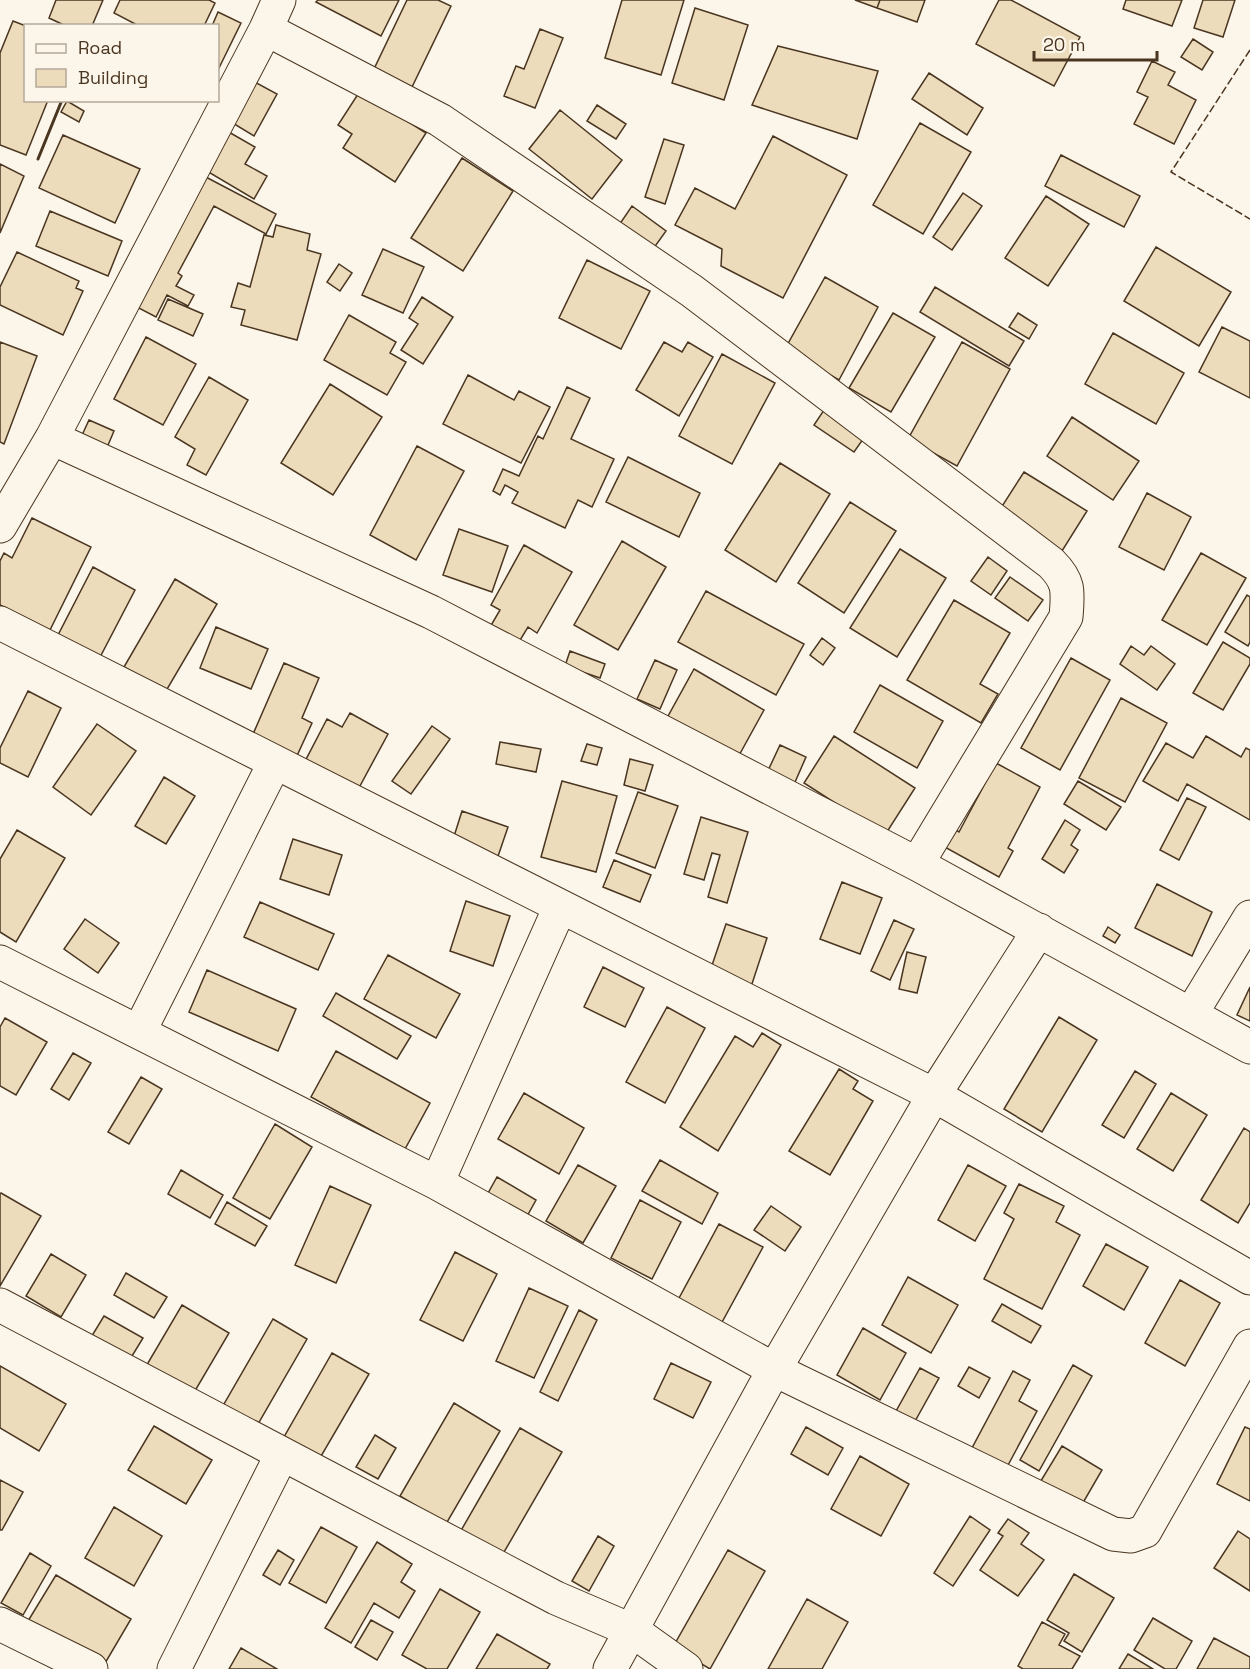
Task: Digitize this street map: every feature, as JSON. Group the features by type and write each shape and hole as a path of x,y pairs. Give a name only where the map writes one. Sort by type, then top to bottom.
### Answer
{"street":[{"path":"0,526 52,438 273,14 440,120 692,291 1051,563 1063,575 1068,592 1066,617 917,864"},
{"path":"52,438 431,612 917,864 1250,1047"},
{"path":"0,623 934,1095 1250,1278"},
{"path":"139,1032 276,762"},
{"path":"437,1183 560,907"},
{"path":"1191,1014 1250,917"},
{"path":"610,1669 775,1370 934,1095 1039,930"},
{"path":"0,962 437,1183 775,1370 1113,1534 1131,1536 1145,1531 1250,1346"},
{"path":"0,1305 556,1598 633,1631 686,1669"},
{"path":"174,1669 282,1454"},
{"path":"0,1624 91,1669"}],"building":[{"path":"56,0 103,0 93,24 62,24 49,18"},
{"path":"120,0 209,0 215,3 205,24 135,24 114,13"},
{"path":"318,0 399,0 381,36 316,2"},
{"path":"407,0 438,0 451,6 412,87 374,69"},
{"path":"622,0 684,0 661,75 605,58"},
{"path":"855,0 880,0 877,8"},
{"path":"880,0 925,0 917,22 877,8"},
{"path":"999,0 1011,0 1080,37 1054,86 976,44"},
{"path":"1126,0 1182,0 1172,26 1123,9"},
{"path":"1203,0 1235,0 1223,37 1194,28"},
{"path":"695,8 748,25 724,100 672,83"},
{"path":"218,12 241,23 219,68 219,24 213,24"},
{"path":"13,21 24,25 24,102 47,102 26,155 0,145 0,53"},
{"path":"540,29 563,38 535,108 504,96 516,66 524,69"},
{"path":"1193,39 1213,52 1202,70 1181,57"},
{"path":"778,46 878,71 857,139 752,105"},
{"path":"1152,61 1175,72 1168,85 1196,100 1174,144 1134,124 1148,97 1137,92"},
{"path":"929,73 983,108 967,135 912,99"},
{"path":"253,81 277,94 254,136 231,122"},
{"path":"360,91 426,133 395,182 343,148 352,134 338,125"},
{"path":"66,102 84,111 79,122 61,112"},
{"path":"597,105 626,124 616,139 587,121"},
{"path":"560,110 622,160 592,199 529,149"},
{"path":"920,123 971,152 923,234 873,205"},
{"path":"227,131 255,147 245,164 267,176 254,199 205,170"},
{"path":"63,135 140,169 115,223 39,188"},
{"path":"773,136 847,175 783,298 721,266 722,249 675,225 695,188 735,209"},
{"path":"664,139 684,145 665,204 645,197"},
{"path":"1061,155 1140,196 1124,227 1045,186"},
{"path":"462,158 513,191 463,271 411,238"},
{"path":"0,164 24,176 0,233"},
{"path":"202,175 276,214 266,234 214,206 178,273 182,276 176,286 194,295 188,306 167,295 156,317 133,305"},
{"path":"963,193 982,206 952,250 933,237"},
{"path":"1046,196 1089,224 1048,286 1005,258"},
{"path":"632,206 666,231 651,252 617,228"},
{"path":"50,211 122,241 108,276 36,246"},
{"path":"276,225 310,234 307,250 321,254 297,340 241,325 245,310 231,307 238,283 250,287 264,235 273,237"},
{"path":"1156,247 1231,292 1199,346 1124,301"},
{"path":"383,249 424,267 403,313 362,295"},
{"path":"17,252 79,281 76,288 83,291 63,335 0,305 0,287"},
{"path":"587,260 650,291 621,349 559,318"},
{"path":"339,264 352,273 340,291 327,282"},
{"path":"825,277 878,307 839,380 785,349"},
{"path":"935,287 1024,341 1009,366 920,312"},
{"path":"422,297 453,317 423,364 401,350 418,324 409,318"},
{"path":"168,299 203,314 193,336 158,320"},
{"path":"893,313 935,337 891,412 849,388"},
{"path":"1018,313 1037,325 1029,339 1009,327"},
{"path":"349,315 396,342 390,353 406,362 387,395 324,360"},
{"path":"1222,327 1250,341 1250,398 1199,372"},
{"path":"1113,333 1184,373 1156,424 1085,384"},
{"path":"146,337 196,364 163,425 114,399"},
{"path":"0,342 37,356 4,444 0,442"},
{"path":"664,342 682,352 688,342 713,357 679,416 636,390"},
{"path":"962,342 1010,369 957,466 908,439"},
{"path":"722,354 775,383 732,464 679,436"},
{"path":"468,375 514,400 519,391 550,407 521,463 443,424"},
{"path":"209,377 248,400 206,475 187,465 195,449 175,437"},
{"path":"330,384 382,417 333,495 281,463"},
{"path":"567,387 590,398 571,439 614,459 592,507 578,500 565,528 512,503 518,492 505,485 500,495 493,491 503,469 519,476 538,436 543,439"},
{"path":"826,407 866,435 854,452 814,425"},
{"path":"1072,417 1139,461 1113,500 1047,456"},
{"path":"89,420 114,431 103,457 77,446"},
{"path":"417,446 464,471 416,560 370,535"},
{"path":"628,457 700,493 679,537 606,502"},
{"path":"780,463 830,494 776,582 725,550"},
{"path":"1024,472 1087,511 1062,551 999,511"},
{"path":"1147,493 1191,517 1164,570 1119,547"},
{"path":"850,502 896,531 844,613 798,583"},
{"path":"32,518 91,547 50,630 0,605 0,561 4,553 12,558"},
{"path":"459,529 508,546 492,592 443,575"},
{"path":"622,541 666,567 618,650 574,625"},
{"path":"524,545 572,572 537,633 528,627 514,650 486,634 500,610 491,605"},
{"path":"900,549 946,578 897,657 850,628"},
{"path":"1201,553 1246,578 1207,645 1162,620"},
{"path":"988,557 1007,571 991,595 971,581"},
{"path":"93,567 135,590 98,661 56,639"},
{"path":"1010,577 1043,600 1028,621 995,598"},
{"path":"175,579 217,604 166,691 124,667"},
{"path":"706,591 804,644 776,695 678,642"},
{"path":"1247,595 1250,597 1250,642 1248,646 1225,632"},
{"path":"954,600 1010,633 980,684 998,694 981,723 907,680"},
{"path":"216,627 268,649 251,689 200,668"},
{"path":"822,638 835,648 823,665 810,655"},
{"path":"1223,642 1250,658 1250,664 1223,710 1193,693"},
{"path":"1131,646 1144,655 1151,646 1175,664 1157,690 1120,664"},
{"path":"570,651 605,664 600,678 565,666"},
{"path":"1071,658 1110,680 1060,770 1021,748"},
{"path":"655,660 677,670 660,709 637,699"},
{"path":"284,663 319,678 302,718 312,723 295,760 250,741"},
{"path":"694,669 764,710 737,759 667,718"},
{"path":"880,685 943,721 917,768 854,732"},
{"path":"28,691 61,708 28,777 0,763 0,748"},
{"path":"1121,698 1167,723 1125,802 1079,778"},
{"path":"350,713 388,734 354,797 301,769 327,719 342,727"},
{"path":"97,724 136,751 91,815 53,787"},
{"path":"432,726 450,739 411,794 392,781"},
{"path":"834,736 915,788 885,835 804,783"},
{"path":"1206,736 1241,757 1246,748 1250,750 1250,820 1187,784 1178,801 1143,781 1166,743 1193,758"},
{"path":"500,742 541,749 536,772 496,764"},
{"path":"587,744 602,748 597,765 581,761"},
{"path":"780,745 806,757 792,789 765,777"},
{"path":"630,759 653,765 645,791 624,785"},
{"path":"996,763 1040,787 1008,848 1013,851 999,877 941,845 951,827 959,832"},
{"path":"164,777 195,796 166,844 135,826"},
{"path":"562,781 617,796 596,872 541,857"},
{"path":"1078,781 1121,807 1106,830 1064,804"},
{"path":"638,792 678,806 655,868 616,853"},
{"path":"1187,798 1206,807 1179,860 1160,850"},
{"path":"462,811 508,827 495,865 450,849"},
{"path":"701,817 748,832 727,903 708,897 720,855 712,853 704,880 684,874"},
{"path":"1065,820 1080,830 1071,845 1078,850 1064,873 1042,859"},
{"path":"17,830 65,858 16,942 0,932 0,859"},
{"path":"293,839 342,855 329,895 280,879"},
{"path":"614,860 651,875 640,902 603,887"},
{"path":"842,882 882,898 860,954 820,939"},
{"path":"1157,884 1212,912 1192,956 1135,928"},
{"path":"466,901 510,916 493,966 450,951"},
{"path":"260,902 334,934 318,970 244,937"},
{"path":"85,919 119,943 98,973 64,949"},
{"path":"894,920 914,929 890,980 871,971"},
{"path":"726,924 767,938 749,993 707,980"},
{"path":"1108,927 1120,935 1115,943 1103,936"},
{"path":"907,952 926,957 917,993 899,989"},
{"path":"388,955 460,994 436,1038 364,999"},
{"path":"603,967 644,988 625,1027 584,1007"},
{"path":"207,970 296,1009 278,1051 189,1012"},
{"path":"1250,987 1250,1021 1237,1015"},
{"path":"336,993 411,1036 397,1059 323,1016"},
{"path":"667,1007 705,1028 665,1103 626,1082"},
{"path":"1059,1017 1097,1040 1042,1132 1004,1109"},
{"path":"5,1018 47,1042 16,1095 0,1086 0,1027"},
{"path":"762,1033 781,1045 718,1151 680,1127 735,1036 753,1047"},
{"path":"336,1051 430,1103 405,1149 311,1097"},
{"path":"73,1053 91,1063 69,1100 51,1089"},
{"path":"839,1069 858,1081 853,1089 873,1101 830,1175 789,1151"},
{"path":"1135,1071 1156,1084 1124,1138 1102,1125"},
{"path":"141,1077 162,1089 129,1144 108,1132"},
{"path":"524,1093 584,1128 559,1174 498,1139"},
{"path":"1171,1093 1207,1115 1173,1171 1137,1149"},
{"path":"275,1124 312,1147 270,1219 233,1198"},
{"path":"1244,1128 1250,1132 1250,1203 1238,1223 1201,1200"},
{"path":"660,1160 718,1193 702,1224 642,1191"},
{"path":"578,1165 616,1186 583,1243 546,1221"},
{"path":"968,1165 1006,1186 975,1241 938,1220"},
{"path":"181,1170 223,1195 210,1218 168,1194"},
{"path":"497,1177 536,1200 526,1218 487,1195"},
{"path":"1019,1184 1064,1206 1056,1222 1080,1235 1042,1309 984,1279 1014,1219 1004,1213"},
{"path":"330,1186 371,1205 336,1283 295,1265"},
{"path":"0,1194 41,1216 0,1286"},
{"path":"640,1200 681,1222 652,1279 611,1258"},
{"path":"227,1202 267,1226 255,1246 215,1224"},
{"path":"771,1206 801,1227 785,1251 754,1230"},
{"path":"719,1224 763,1247 721,1324 678,1300"},
{"path":"1106,1244 1148,1267 1124,1310 1083,1286"},
{"path":"455,1252 497,1274 463,1341 420,1320"},
{"path":"51,1254 86,1275 61,1317 26,1296"},
{"path":"126,1273 167,1297 154,1318 114,1295"},
{"path":"908,1277 958,1305 931,1353 882,1325"},
{"path":"1180,1280 1220,1303 1185,1366 1145,1343"},
{"path":"529,1288 568,1306 534,1378 496,1361"},
{"path":"1002,1304 1041,1326 1031,1343 992,1321"},
{"path":"182,1305 229,1333 192,1396 145,1368"},
{"path":"579,1310 597,1320 558,1401 540,1392"},
{"path":"104,1316 143,1338 129,1361 90,1339"},
{"path":"273,1319 307,1339 254,1431 220,1411"},
{"path":"863,1328 906,1353 880,1400 837,1375"},
{"path":"332,1353 369,1374 320,1458 284,1437"},
{"path":"671,1363 711,1382 693,1418 654,1399"},
{"path":"1073,1365 1092,1376 1039,1471 1020,1460"},
{"path":"0,1366 66,1404 39,1451 0,1428"},
{"path":"969,1367 990,1378 979,1398 958,1386"},
{"path":"920,1368 939,1378 914,1423 895,1413"},
{"path":"1013,1371 1030,1380 1019,1401 1037,1411 1007,1467 972,1448"},
{"path":"454,1403 500,1431 446,1524 400,1496"},
{"path":"154,1426 212,1460 186,1504 128,1470"},
{"path":"806,1427 843,1448 828,1475 791,1454"},
{"path":"1245,1427 1250,1429 1250,1501 1217,1484"},
{"path":"520,1428 562,1452 500,1559 459,1534"},
{"path":"375,1435 396,1448 378,1479 356,1467"},
{"path":"1062,1446 1102,1470 1080,1508 1039,1484"},
{"path":"860,1456 909,1484 881,1536 831,1509"},
{"path":"0,1480 23,1492 2,1530 0,1530"},
{"path":"114,1507 162,1536 134,1586 85,1558"},
{"path":"970,1516 990,1530 953,1586 934,1573"},
{"path":"1008,1519 1029,1533 1021,1544 1044,1560 1018,1596 980,1570 1003,1536 998,1533"},
{"path":"321,1527 357,1547 326,1603 289,1583"},
{"path":"1238,1531 1250,1539 1250,1591 1214,1568"},
{"path":"598,1536 614,1546 589,1591 572,1581"},
{"path":"377,1542 412,1564 401,1582 415,1591 399,1618 374,1603 351,1643 325,1628"},
{"path":"278,1550 294,1560 280,1585 263,1575"},
{"path":"728,1550 765,1571 710,1669 673,1647"},
{"path":"30,1553 51,1566 23,1615 1,1603"},
{"path":"1074,1574 1114,1598 1082,1652 1064,1641 1069,1633 1047,1620"},
{"path":"56,1575 131,1619 104,1665 28,1621"},
{"path":"440,1589 480,1612 447,1669 427,1669 402,1655"},
{"path":"807,1599 848,1622 822,1669 768,1669"},
{"path":"1153,1618 1192,1641 1176,1669 1165,1669 1134,1650"},
{"path":"371,1620 393,1632 377,1660 355,1647"},
{"path":"1042,1622 1065,1634 1059,1645 1080,1656 1072,1669 1023,1669 1018,1666"},
{"path":"497,1634 550,1664 547,1669 476,1669"},
{"path":"1214,1638 1250,1657 1250,1669 1197,1669"},
{"path":"241,1648 277,1669 229,1669"},
{"path":"1128,1654 1153,1669 1119,1669"}],"fence":[{"path":"1250,50 1171,172 1250,219"}],"wall":[{"path":"38,159 61,102"}]}
